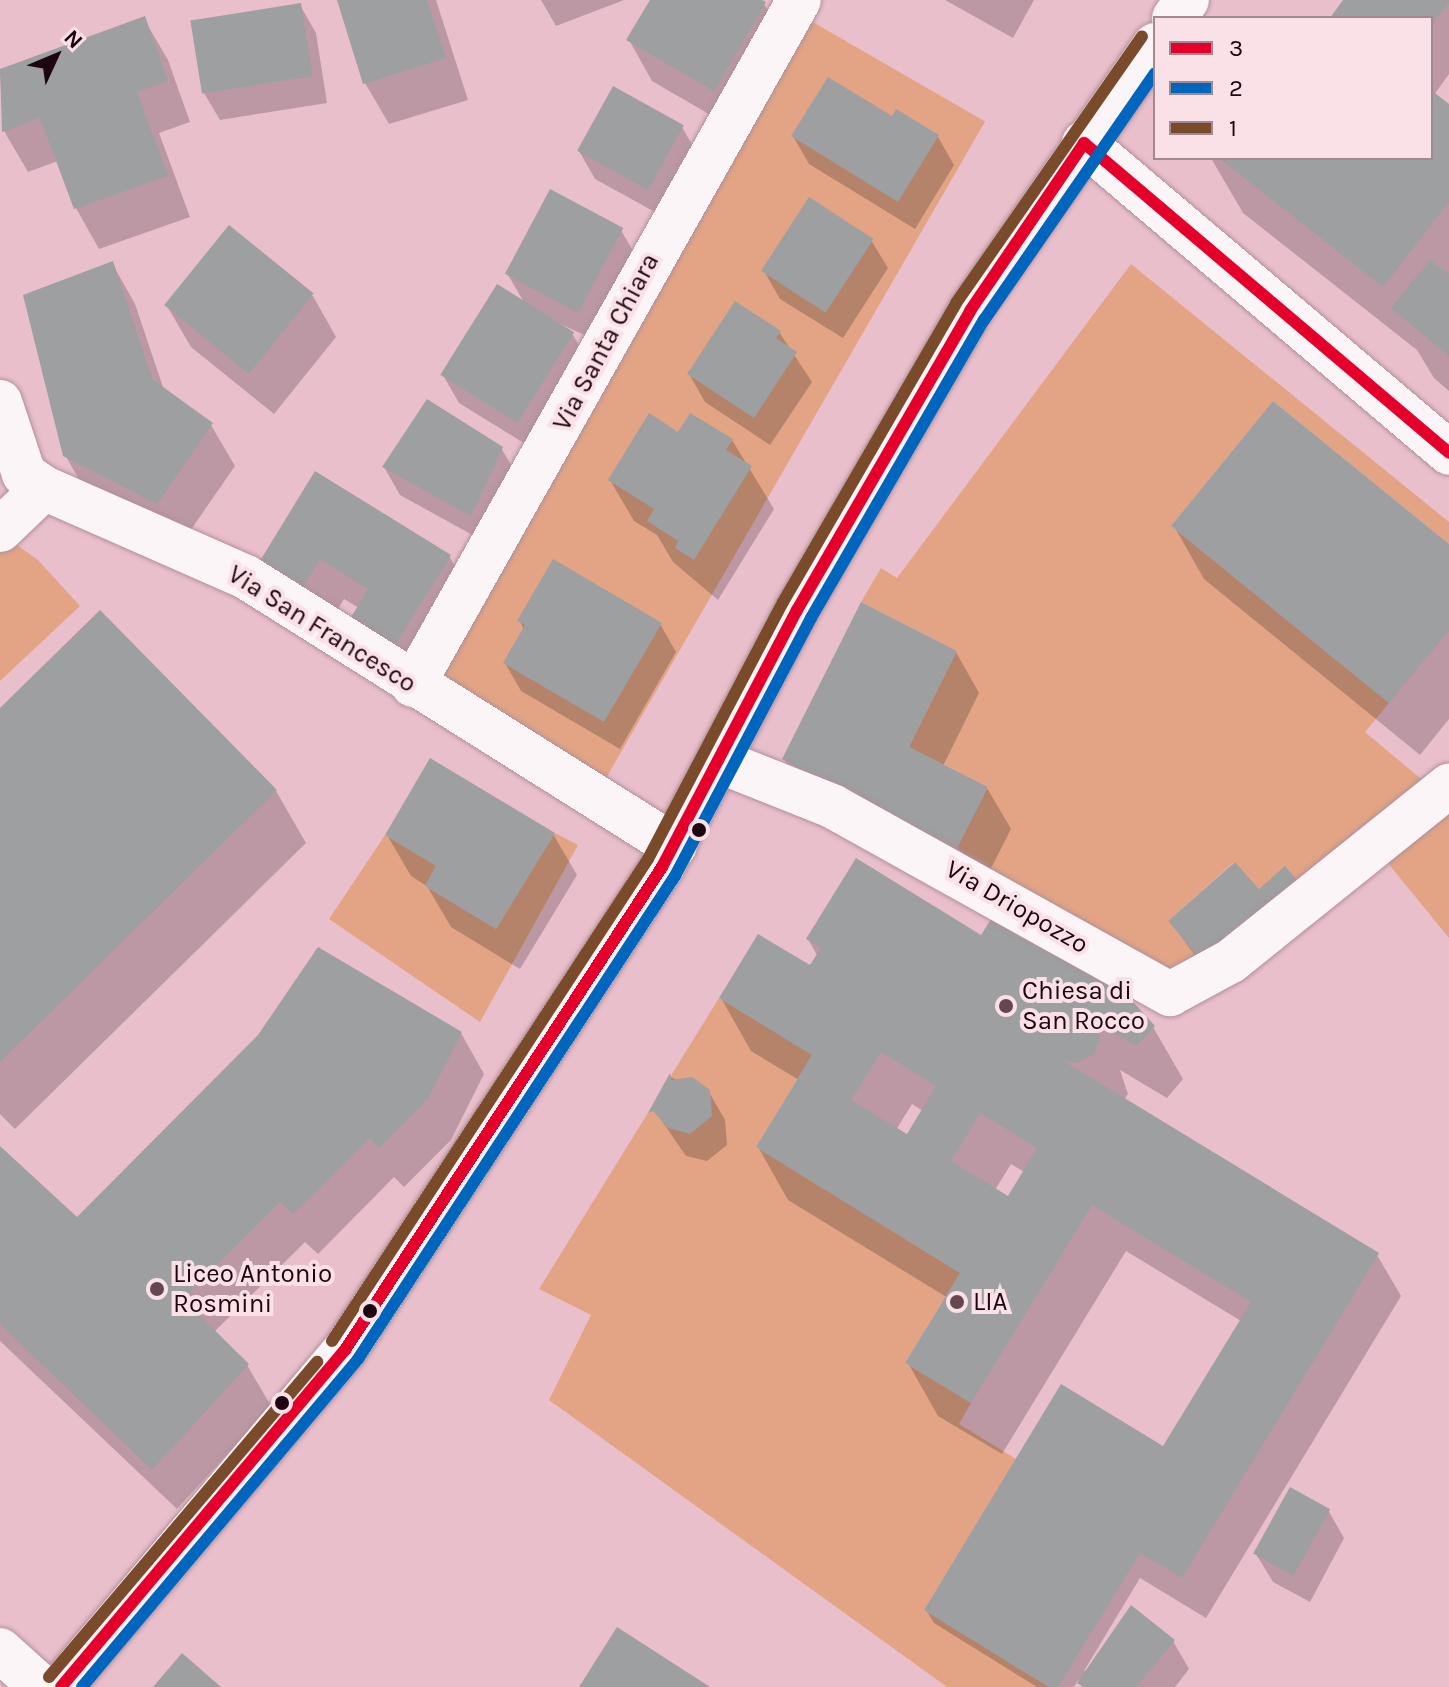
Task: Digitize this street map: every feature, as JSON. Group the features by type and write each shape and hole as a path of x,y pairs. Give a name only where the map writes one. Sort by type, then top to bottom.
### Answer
{"street":[{"name":"Via Santa Chiara","path":"413,685 799,0"},
{"path":"61,1687 329,1372 674,846 766,670 970,311 1153,48"},
{"path":"1084,143 1449,453"},
{"name":"Via San Francesco","path":"0,402 24,474 44,488 246,577 413,685 674,846"},
{"path":"0,530 44,488"},
{"name":"Via Driopozzo","path":"719,761 846,813 1170,994 1231,961 1449,786"},
{"path":"0,1650 41,1687"}],"shaded area":[{"path":"811,21 985,122 604,781 430,681"},
{"path":"1131,264 1449,522 1449,544 1273,401 1171,526 1389,703 1365,732 1432,788 1303,887 1285,867 1259,889 1234,862 1168,921 1204,964 1169,984 982,870 957,848 988,787 909,747 957,651 861,602 881,568 897,578"},
{"path":"11,541 38,560 80,606 0,681 0,552"},
{"path":"1449,811 1449,938 1387,862"},
{"path":"555,833 578,845 480,1022 329,919 385,835 436,866 425,886 496,929"},
{"path":"719,998 812,1055 756,1147 960,1273 905,1363 971,1403 959,1424 1016,1459 924,1610 1049,1687 947,1687 549,1400 591,1315 539,1289"}],"building":[{"path":"337,0 427,0 446,58 363,84"},
{"path":"650,0 766,2 714,91 626,40"},
{"path":"1343,0 1449,0 1433,23 1433,16 1331,16"},
{"path":"301,3 313,76 202,94 190,21"},
{"path":"145,16 168,81 137,92 168,176 74,209 40,118 2,132 0,69"},
{"path":"828,77 892,116 896,109 939,135 898,202 791,136"},
{"path":"613,86 684,125 648,190 577,151"},
{"path":"1433,92 1449,104 1449,202 1383,287 1222,160 1433,160"},
{"path":"550,189 623,228 578,313 505,274"},
{"path":"809,197 874,239 826,313 761,271"},
{"path":"229,225 314,294 249,374 164,305"},
{"path":"1430,260 1449,275 1449,356 1391,308"},
{"path":"113,261 152,379 213,423 157,504 63,456 23,295"},
{"path":"497,284 574,332 517,423 440,375"},
{"path":"735,301 781,331 776,338 797,352 754,418 687,374"},
{"path":"427,399 503,447 471,516 382,467"},
{"path":"1273,401 1449,544 1449,630 1389,703 1171,526"},
{"path":"649,413 678,432 690,413 733,439 726,450 752,466 694,560 675,548 678,541 647,521 654,509 608,480"},
{"path":"315,471 451,555 391,652 347,624 368,589 320,559 298,595 255,569"},
{"path":"553,559 662,623 604,722 503,663 525,625 517,621"},
{"path":"861,602 957,651 909,747 988,787 957,848 782,759"},
{"path":"100,610 277,790 0,1062 0,708"},
{"path":"430,758 555,833 496,929 425,886 436,866 385,835"},
{"path":"856,858 981,935 998,908 1126,994 1155,1026 1136,1046 1093,1021 1100,1037 1094,1054 1077,1063 1062,1060 1379,1253 1182,1578 1140,1553 1058,1687 1049,1687 924,1610 1061,1384 1163,1446 1251,1302 1092,1205 971,1403 905,1363 960,1273 756,1147 812,1055 719,998 758,934 810,965 821,948 806,939","holes":["881,1052 936,1086 907,1134 851,1100","980,1113 1037,1148 1008,1196 951,1161"]},
{"path":"1235,862 1259,889 1285,866 1303,887 1204,964 1168,921"},
{"name":"Liceo Antonio Rosmini","path":"318,947 462,1032 428,1099 379,1148 370,1138 293,1214 280,1202 183,1299 249,1364 152,1470 0,1324 0,1146 77,1217 258,1035"},
{"path":"670,1073 671,1080 692,1077 710,1090 712,1116 690,1134 668,1128 653,1111 648,1113"},
{"path":"1290,1487 1330,1509 1293,1576 1253,1553"},
{"path":"1131,1605 1175,1640 1136,1687 1084,1687 1077,1683"},
{"path":"617,1627 710,1687 579,1687"},
{"path":"182,1653 221,1687 153,1687"}],"transit line":[{"name":"1","path":"332,1341 648,859 783,602 956,303 1142,36"},
{"name":"2","path":"82,1687 358,1359 675,876 811,618 984,320 1153,76"},
{"name":"3","path":"1084,143 1449,453"},
{"name":"3","path":"61,1687 345,1350 662,867 797,610 970,311 1084,143"},
{"name":"1","path":"49,1677 317,1362"}],"place":[{"name":"Chiesa di San Rocco","path":"1006,1006"},
{"name":"Liceo Antonio Rosmini","path":"157,1289"},
{"name":"LIA","path":"957,1302"}]}
